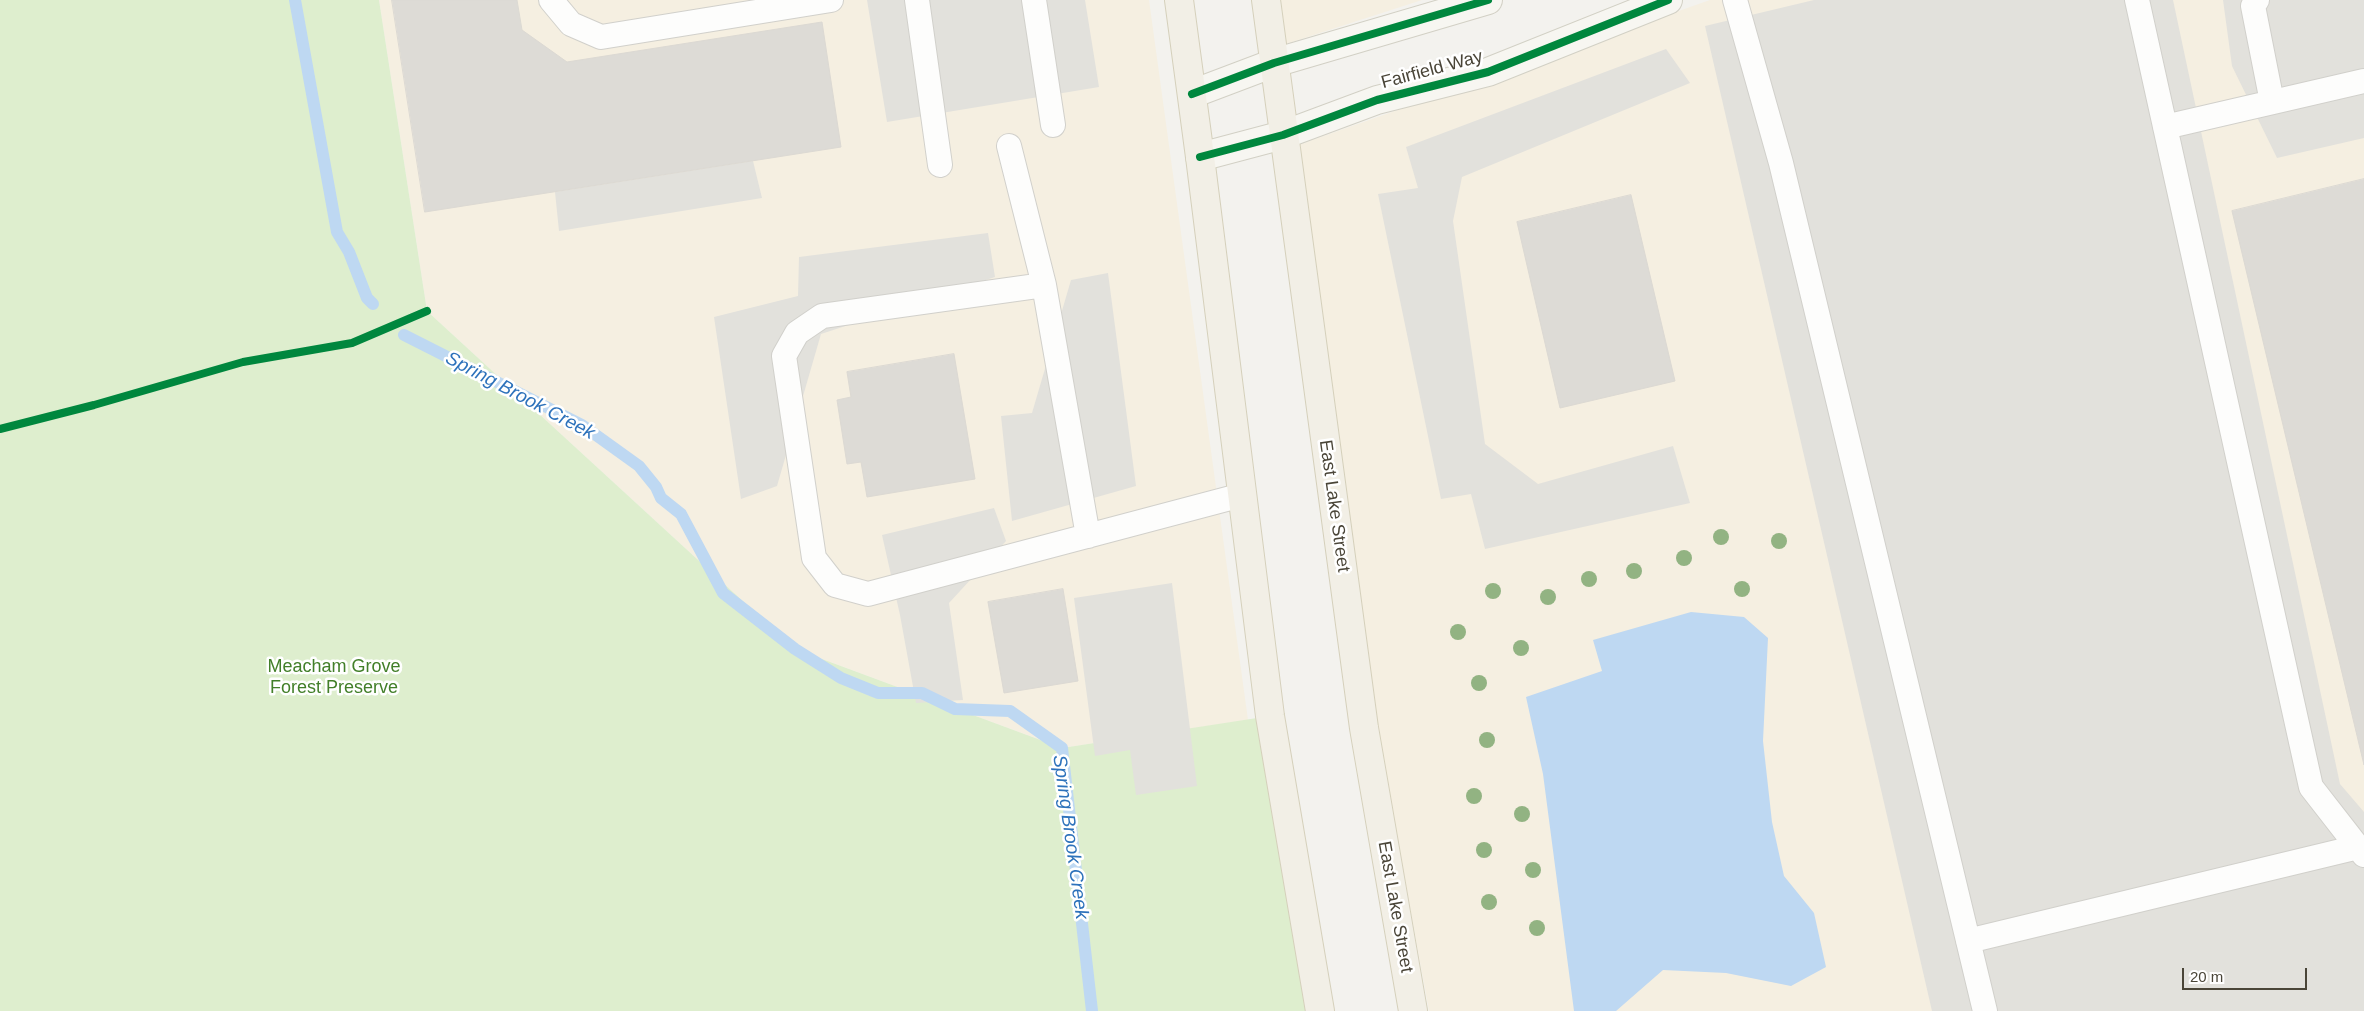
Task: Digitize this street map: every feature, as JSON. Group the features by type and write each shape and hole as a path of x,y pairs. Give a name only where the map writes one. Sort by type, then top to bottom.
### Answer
{"main road":[{"path":"1179,0 1270,716 1320,1011"},
{"name":"East Lake Street","path":"1266,0 1364,728 1413,1011"}],"street":[{"path":"1192,94 1274,63 1488,0"},
{"name":"Fairfield Way","path":"1200,157 1283,135 1377,100 1488,72 1668,0"}],"lane":[{"path":"551,0 570,24 600,36 831,0"},
{"path":"917,0 940,166"},
{"path":"1034,0 1053,125"},
{"path":"1735,0 1781,163 1985,1011"},
{"path":"1968,941 2361,851 2311,787 2137,0"},
{"path":"2257,0 2253,6 2272,102"},
{"path":"2165,127 2364,81"},
{"path":"1009,146 1044,285 1088,536"},
{"path":"1044,285 822,316 797,333 784,356 814,558 835,585 868,594 1242,495"}],"shaded area":[{"path":"379,0 1149,0 1248,720 1062,748 795,649 427,311"},
{"path":"867,0 1085,0 1099,87 887,122"},
{"path":"1281,0 1422,0 1286,44"},
{"path":"1710,0 2364,0 2364,1011 1429,1011 1381,749 1298,145"},
{"path":"1814,0 2173,0 2340,784 2364,812 2364,1011 1932,1011 1705,26"},
{"path":"2223,0 2364,0 2364,138 2277,158 2232,66"},
{"path":"1666,49 1690,83 1462,177 1453,221 1485,444 1538,484 1673,446 1690,503 1485,549 1471,494 1441,499 1378,194 1418,188 1406,147"},
{"path":"753,161 762,198 559,231 555,192"},
{"path":"988,233 995,277 821,334 777,486 741,499 714,317 798,296 799,257"},
{"path":"1108,273 1136,486 1012,521 1001,416 1032,413 1071,280"},
{"path":"994,508 1006,541 949,603 963,700 916,703 900,615 882,535"},
{"path":"1172,583 1197,786 1136,795 1130,750 1095,756 1074,598"}],"green space":[{"name":"Meacham Grove Forest Preserve","path":"0,0 379,0 427,311 795,649 1062,748 1270,716 1317,1011 0,1011"}],"water":[{"path":"1691,612 1744,617 1768,638 1763,741 1772,822 1784,876 1814,913 1826,967 1791,986 1726,973 1663,970 1616,1011 1574,1011 1543,774 1526,697 1602,671 1593,640"}],"building":[{"path":"392,0 517,0 522,30 567,62 822,22 841,147 425,212"},
{"path":"2364,179 2364,765 2232,211"},
{"path":"1631,195 1675,381 1560,408 1517,222"},
{"path":"954,354 975,479 867,497 861,462 847,464 837,400 851,397 847,372"},
{"path":"1063,589 1078,681 1004,693 988,602"}],"waterway":[{"name":"Spring Brook Creek","path":"295,0 337,232 349,252 367,298 373,304"},
{"name":"Spring Brook Creek","path":"404,335 582,425 639,466 656,487 661,498 681,514 723,593 795,649 841,678 878,693 922,693 955,709 1010,711 1062,748 1092,1011"}],"cycle path":[{"path":"1192,94 1274,63 1488,0"},
{"path":"1200,157 1283,135 1377,100 1488,72 1668,0"},
{"path":"0,429 94,405 243,362 352,343 427,311"}]}
